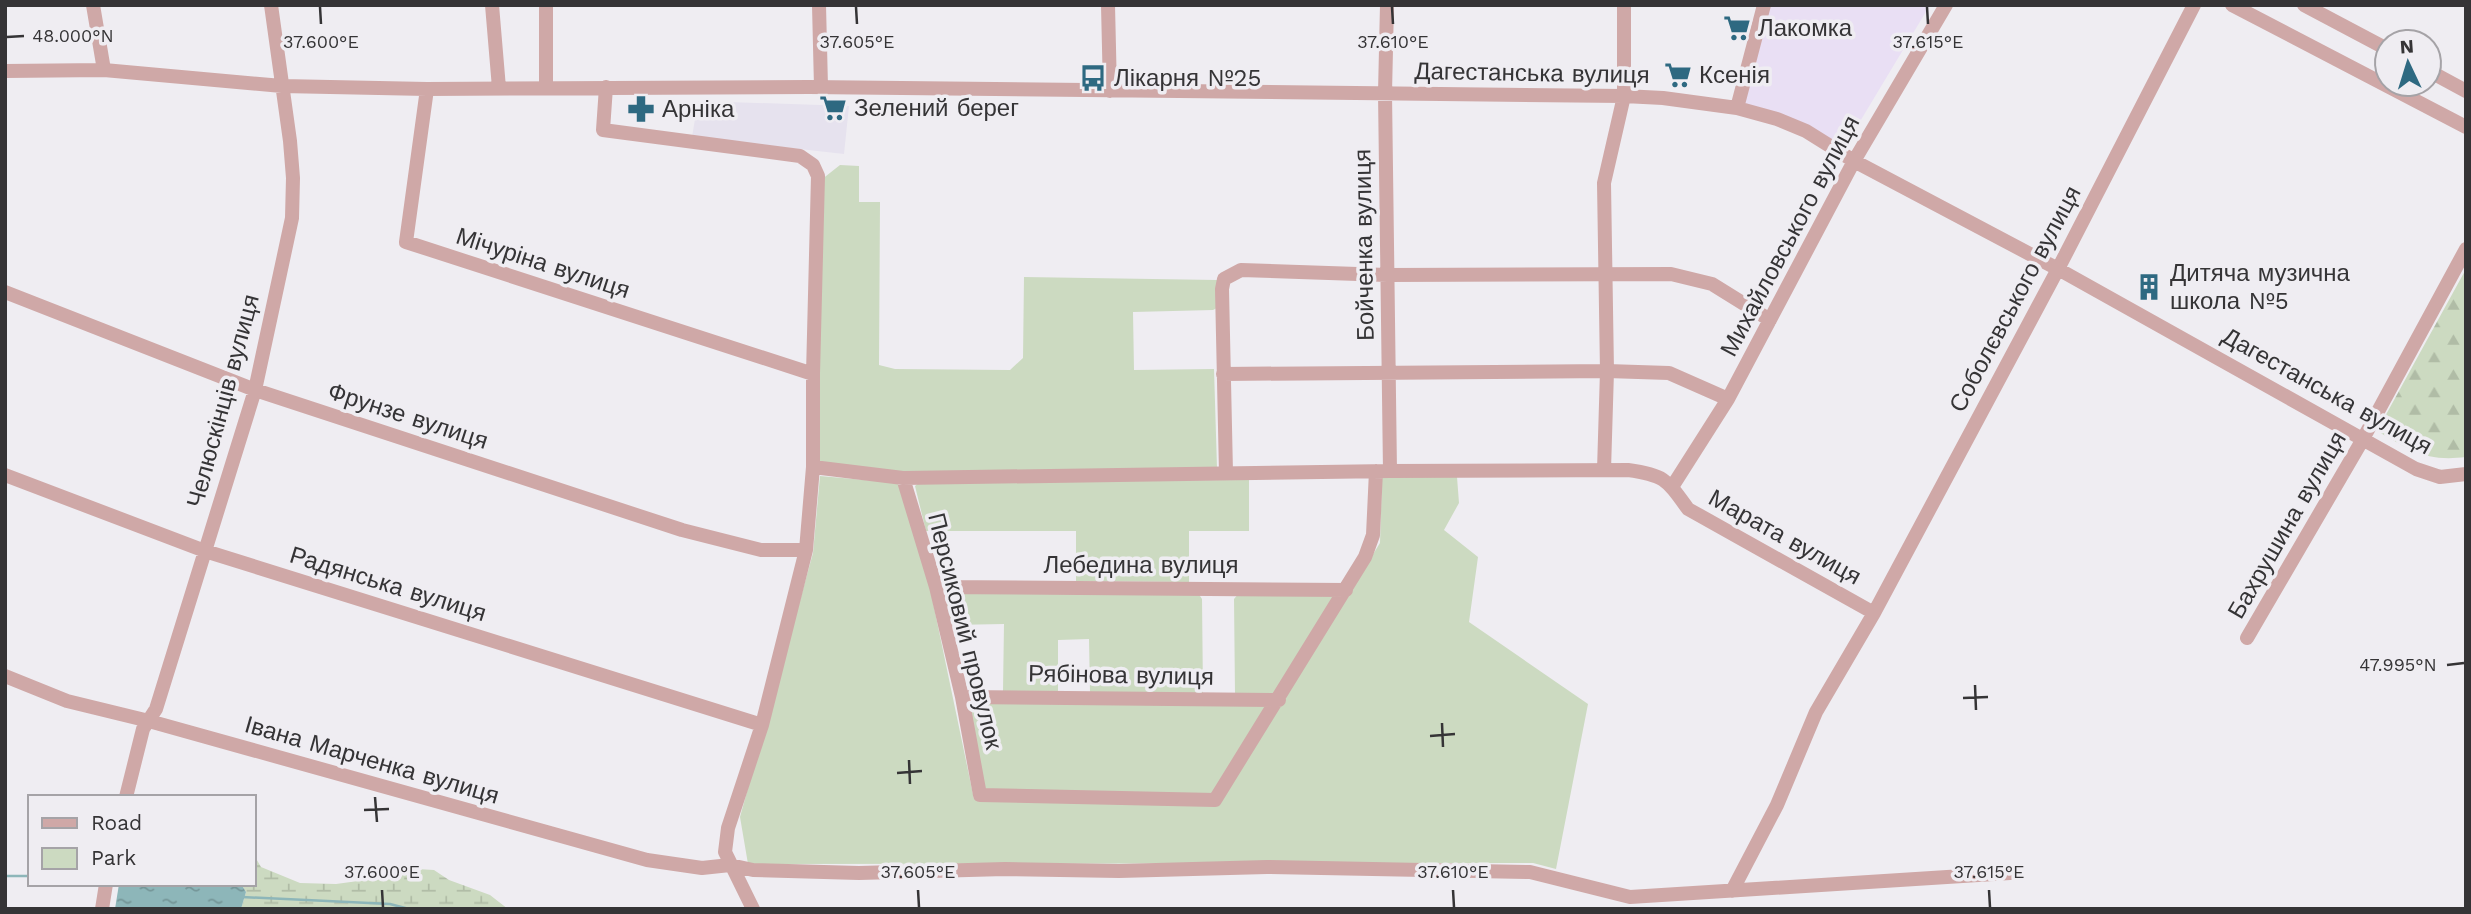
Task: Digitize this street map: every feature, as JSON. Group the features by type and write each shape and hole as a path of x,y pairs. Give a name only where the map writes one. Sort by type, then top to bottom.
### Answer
{"street":[{"path":"93,5 104,70"},
{"name":"Челюскінців вулиця","path":"126,795 135,756 144,729 156,709 255,390 292,218 290,141 271,5"},
{"path":"492,5 499,88"},
{"path":"546,5 546,88"},
{"path":"819,5 821,87"},
{"path":"1108,5 1110,91"},
{"name":"Бойченка вулиця","path":"1215,800 1346,590 1365,557 1373,535 1383,471 1388,374 1385,93 1387,5"},
{"path":"1604,470 1607,371 1604,183 1624,96 1624,5"},
{"path":"1737,108 1764,5"},
{"name":"Михайловського вулиця","path":"1672,487 1728,399 1854,161 1946,5"},
{"name":"Соболєвського вулиця","path":"1732,891 1777,804 1815,712 1874,613 2058,269 2194,5"},
{"path":"2232,5 2466,127"},
{"path":"2304,5 2373,42"},
{"name":"Дагестанська вулиця","path":"5,71 104,70 282,86 427,89 821,87 1624,96 1663,97 1737,108 1777,119 1806,131 1854,161 2058,269 2416,469 2440,477 2466,474"},
{"path":"2443,79 2466,91"},
{"path":"606,87 603,130 800,156 813,165 818,176 813,467 806,550 762,724 729,828 725,852 753,909"},
{"name":"Мічуріна вулиця","path":"427,89 406,242 813,374"},
{"name":"Бахрушина вулиця","path":"2247,638 2362,439 2466,249"},
{"path":"1226,473 1222,289 1223,279 1241,270 1387,275 1671,274 1712,284 1770,320"},
{"name":"Фрунзе вулиця","path":"5,292 255,390 681,530 761,550 806,550"},
{"path":"1223,374 1607,371 1669,373 1728,399"},
{"name":"Марата вулиця","path":"813,467 903,478 1383,471 1647,472 1667,481 1688,509 1874,613"},
{"name":"Радянська вулиця","path":"5,475 205,551 762,724"},
{"name":"Персиковий провулок","path":"903,478 936,587 962,697 980,795 1215,800"},
{"name":"Лебедина вулиця","path":"936,587 1346,590"},
{"name":"Івана Марченка вулиця","path":"5,676 67,701 149,721 647,860 702,868 730,865 753,870 859,873 1268,867 1530,872 1630,897 2010,873"},
{"name":"Рябінова вулиця","path":"962,697 1279,700"},
{"path":"102,909 106,886"}],"shaded area":[{"path":"1769,5 1930,5 1844,148 1742,107"},
{"path":"698,101 849,106 844,154 692,137"}],"green space":[{"path":"840,165 859,166 859,202 880,202 879,365 895,369 1010,370 1023,358 1024,277 1217,280 1217,308 1213,310 1133,312 1134,370 1214,369 1217,468 908,475 817,464 821,180"},
{"path":"2466,269 2466,457 2440,458 2409,449 2377,431"},
{"path":"820,476 898,483 930,588 974,799 1216,806 1380,543 1382,477 1457,477 1459,503 1444,530 1478,557 1469,622 1588,704 1556,869 1533,863 748,864 740,817 813,553"},
{"path":"1249,480 1249,531 1189,531 1189,582 1076,581 1076,531 926,531 915,486 921,481"},
{"path":"943,591 1198,593 1202,599 1203,694 1090,692 1089,639 1058,640 1058,692 1003,691 1004,624 951,625"},
{"path":"1239,593 1340,594 1280,694 1235,694 1234,599"},
{"path":"966,701 1274,703 1214,796 983,790"},
{"path":"256,858 261,867 300,883 336,884 380,878 417,869 434,870 449,880 490,895 508,909 241,909 246,892 242,886 256,886"}],"water":[{"path":"119,886 242,886 246,892 241,909 115,909"}],"waterway":[{"path":"5,876 28,876"},
{"path":"242,897 390,904 409,909"}],"place":[{"name":"Лакомка","path":"1737,28"},
{"name":"Ксенія","path":"1678,75"},
{"name":"Лікарня №25","path":"1093,78"},
{"name":"Зелений берег","path":"833,108"},
{"name":"Арніка","path":"641,109"},
{"name":"Дитяча музична школа №5","path":"2149,287"}]}
